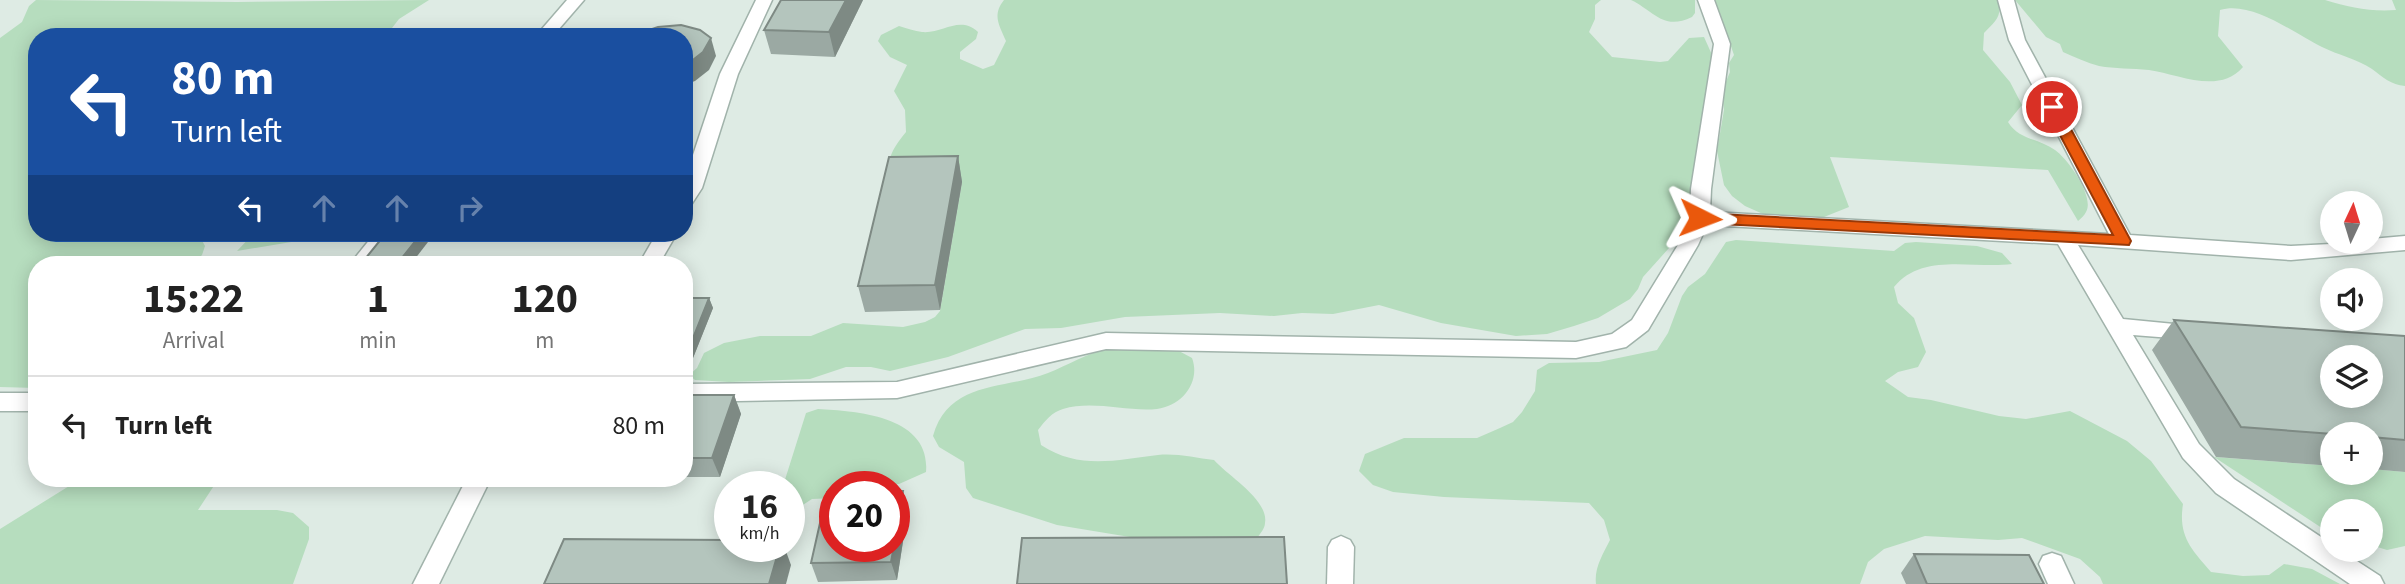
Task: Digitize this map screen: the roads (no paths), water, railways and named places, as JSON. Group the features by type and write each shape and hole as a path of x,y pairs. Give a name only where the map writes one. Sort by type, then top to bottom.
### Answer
{"lane":[{"path":"551,28 576,0"},
{"path":"693,185 729,74 764,0"},
{"path":"693,393 897,390 1106,341 1576,350 1618,341 1640,325 1688,245 1700,218 1701,189 1722,44 1706,0"},
{"path":"2006,0 2017,40 2123,241"},
{"path":"1700,218 2291,253 2405,243"},
{"path":"2064,238 2191,451 2225,486 2371,584"},
{"path":"367,256 378,242"},
{"path":"2116,326 2213,333"},
{"path":"0,402 28,402"},
{"path":"426,584 474,487"},
{"path":"1340,584 1341,547"}]}
